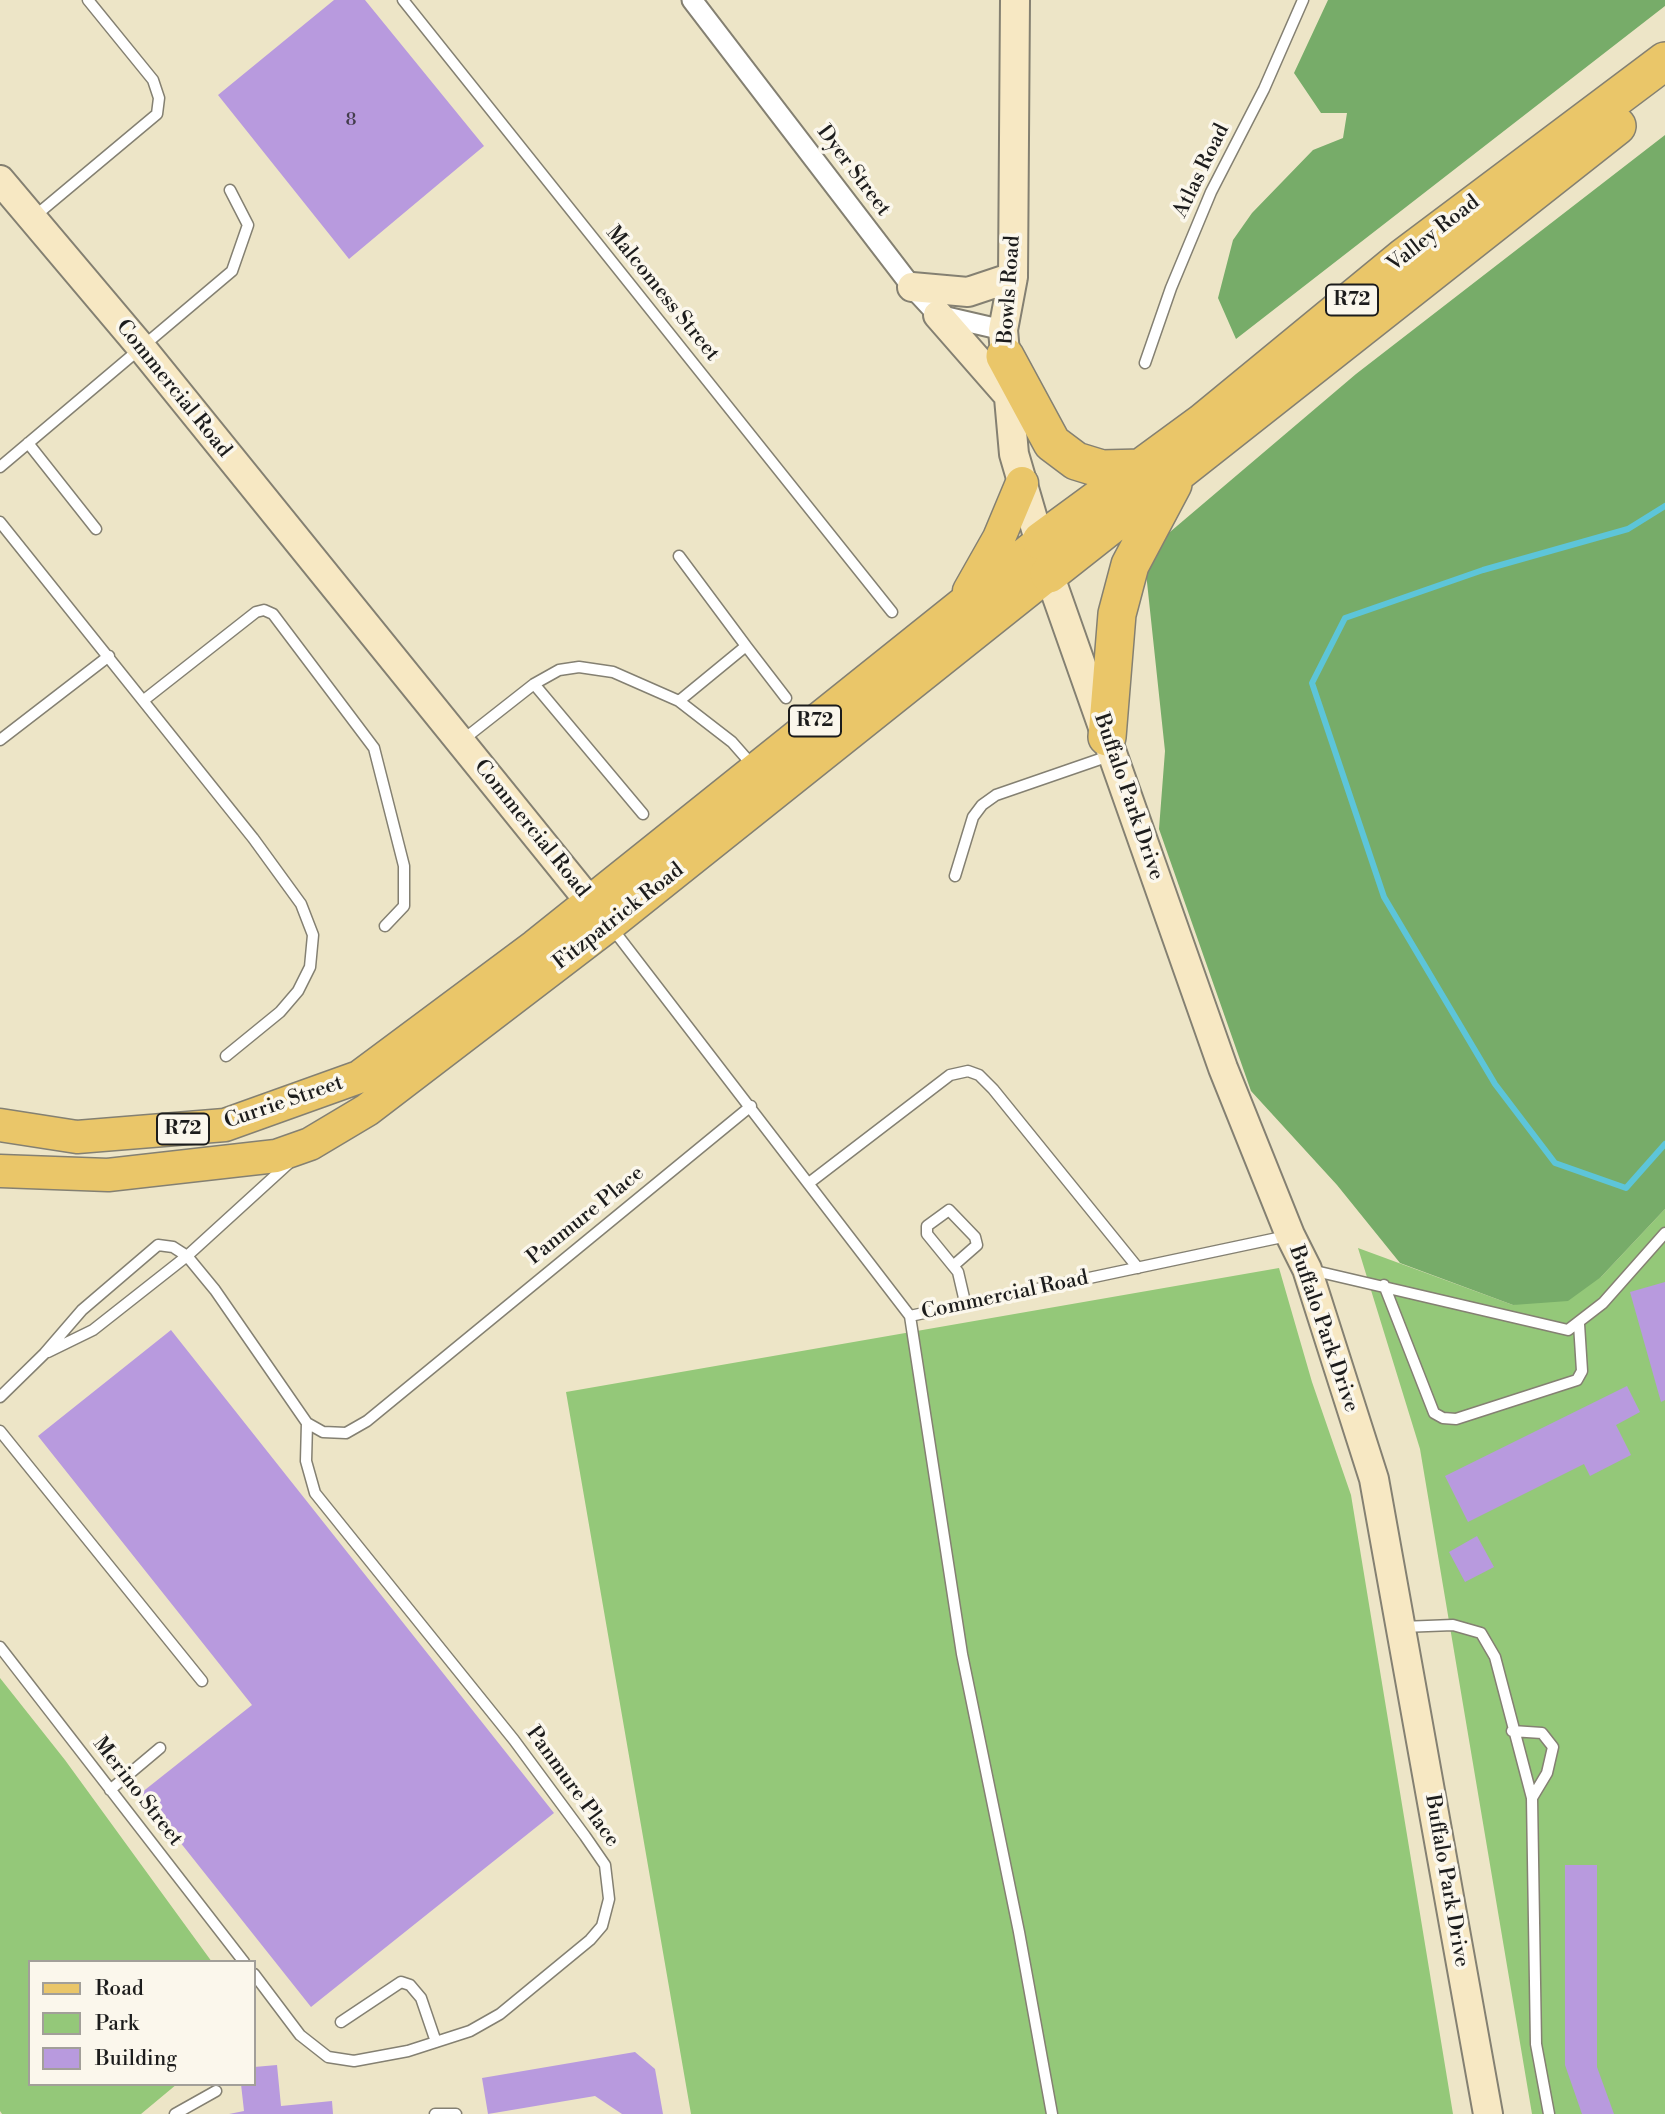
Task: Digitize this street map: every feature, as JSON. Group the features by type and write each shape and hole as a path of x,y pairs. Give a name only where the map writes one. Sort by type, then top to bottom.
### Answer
{"highway":[{"name":"Valley Road","path":"1045,558 1142,468 1202,424 1425,241 1665,61"},
{"name":"Valley Road","path":"1045,558 1180,471 1518,202 1665,90"},
{"path":"1004,343 1052,443 1076,461 1102,469 1142,468"},
{"path":"1110,746 1117,614 1130,565 1180,471"}],"main road":[{"path":"964,601 999,538 1022,483"},
{"name":"Fitzpatrick Road","path":"359,1077 600,914 756,769 964,601 1045,558"},
{"name":"Fitzpatrick Road","path":"310,1144 367,1110 600,914 1045,558"},
{"name":"Currie Street","path":"0,1125 77,1136 225,1125 359,1077"},
{"name":"Currie Street","path":"0,1171 108,1175 276,1156 310,1144"}],"street":[{"name":"Dyer Street","path":"692,0 912,287 938,315"},
{"name":"Bowls Road","path":"1015,0 1013,277 1004,343 1014,454 1045,558"},
{"name":"Commercial Road","path":"0,180 141,347 600,914"},
{"path":"912,287 968,292 1013,277"},
{"path":"938,315 1004,343"},
{"path":"938,315 1008,395"},
{"name":"Buffalo Park Drive","path":"1045,558 1223,1068 1290,1235 1307,1269 1374,1479 1488,2114"}],"lane":[{"path":"31,219 157,114 159,98 153,80 88,0"},
{"name":"Malcomess Street","path":"403,0 892,612"},
{"name":"Atlas Road","path":"1145,363 1171,288 1211,192 1264,89 1303,0"},
{"path":"0,467 232,271 248,225 230,190"},
{"path":"28,443 96,530"},
{"path":"0,522 144,700 301,904 313,935 310,967 298,990 281,1012 226,1056"},
{"path":"679,556 786,698"},
{"path":"144,700 239,623 256,612 264,610 273,614 374,748 404,866 404,906 384,926"},
{"path":"679,701 746,646"},
{"path":"0,740 109,656"},
{"path":"460,742 534,684 559,670 579,667 613,672 679,701 732,743 756,769"},
{"path":"534,684 643,814"},
{"path":"955,876 974,817 982,805 996,795 1110,746"},
{"name":"Commercial Road","path":"600,914 751,1106 910,1316 965,1302 1290,1235"},
{"path":"809,1183 950,1075 968,1071 979,1075 993,1089 1138,1268"},
{"name":"Panmure Place","path":"256,1977 300,2035 328,2057 354,2062 470,2031 499,2014 590,1940 602,1926 608,1899 604,1865 514,1740 316,1493 306,1461 307,1423 323,1432 346,1433 367,1421 751,1106"},
{"name":"Fitzpatrick Road","path":"44,1354 93,1330 187,1256 310,1144"},
{"path":"953,1266 977,1245 975,1237 949,1210 926,1230 960,1276 965,1302"},
{"path":"1307,1269 1568,1330 1603,1303 1665,1234"},
{"name":"Fitzpatrick Road","path":"0,1397 44,1354 82,1310 148,1250 158,1245 173,1247 187,1256"},
{"path":"187,1256 215,1290 307,1423"},
{"path":"1384,1285 1434,1413 1443,1418 1456,1419 1577,1380 1582,1371 1579,1324"},
{"path":"910,1316 961,1654 1019,1932 1052,2114"},
{"path":"0,1431 202,1681"},
{"path":"1401,1628 1453,1625 1481,1633 1495,1657 1512,1731 1532,1798 1536,2044 1549,2114"},
{"name":"Merino Street","path":"0,1647 242,1960"},
{"path":"1512,1731 1542,1733 1553,1747 1548,1773 1532,1798"},
{"path":"110,1790 160,1748"},
{"path":"341,2022 401,1982 410,1985 421,1998 436,2042"},
{"path":"174,2114 216,2091"},
{"path":"435,2114 456,2114"}],"green space":[{"path":"1328,0 1665,0 1665,6 1236,339 1218,298 1233,240 1252,213 1313,150 1343,138 1347,113 1321,113 1294,73"},
{"path":"1665,135 1665,1209 1601,1277 1568,1301 1513,1305 1400,1263 1337,1185 1251,1091 1159,829 1165,751 1144,554 1356,374"},
{"path":"1665,1209 1665,2114 1532,2114 1420,1449 1358,1248 1513,1305 1601,1277"},
{"path":"1279,1268 1312,1382 1351,1495 1453,2114 691,2114 566,1392"},
{"path":"0,1678 65,1760 211,1960 28,1960 28,2086 175,2086 141,2114 2,2114"}],"building":[{"path":"334,0 365,0 484,146 349,259 218,95"},
{"path":"1665,1282 1665,1400 1661,1402 1630,1292"},
{"path":"171,1330 554,1813 311,2007 141,1793 252,1705 38,1436"},
{"path":"1627,1386 1640,1412 1616,1425 1631,1455 1590,1476 1584,1464 1468,1522 1445,1476"},
{"path":"1477,1536 1494,1567 1465,1582 1449,1552"},
{"path":"1565,1865 1597,1865 1597,2067 1614,2114 1582,2114 1565,2065"},
{"path":"635,2052 655,2069 663,2114 622,2114 595,2096 488,2114 482,2078"},
{"path":"277,2065 281,2106 332,2101 333,2114 229,2114 244,2111 241,2086 256,2086 256,2067"}],"waterway":[{"path":"1665,506 1628,529 1483,570 1345,618 1312,683 1384,897 1495,1084 1555,1163 1626,1188 1665,1144"}]}
